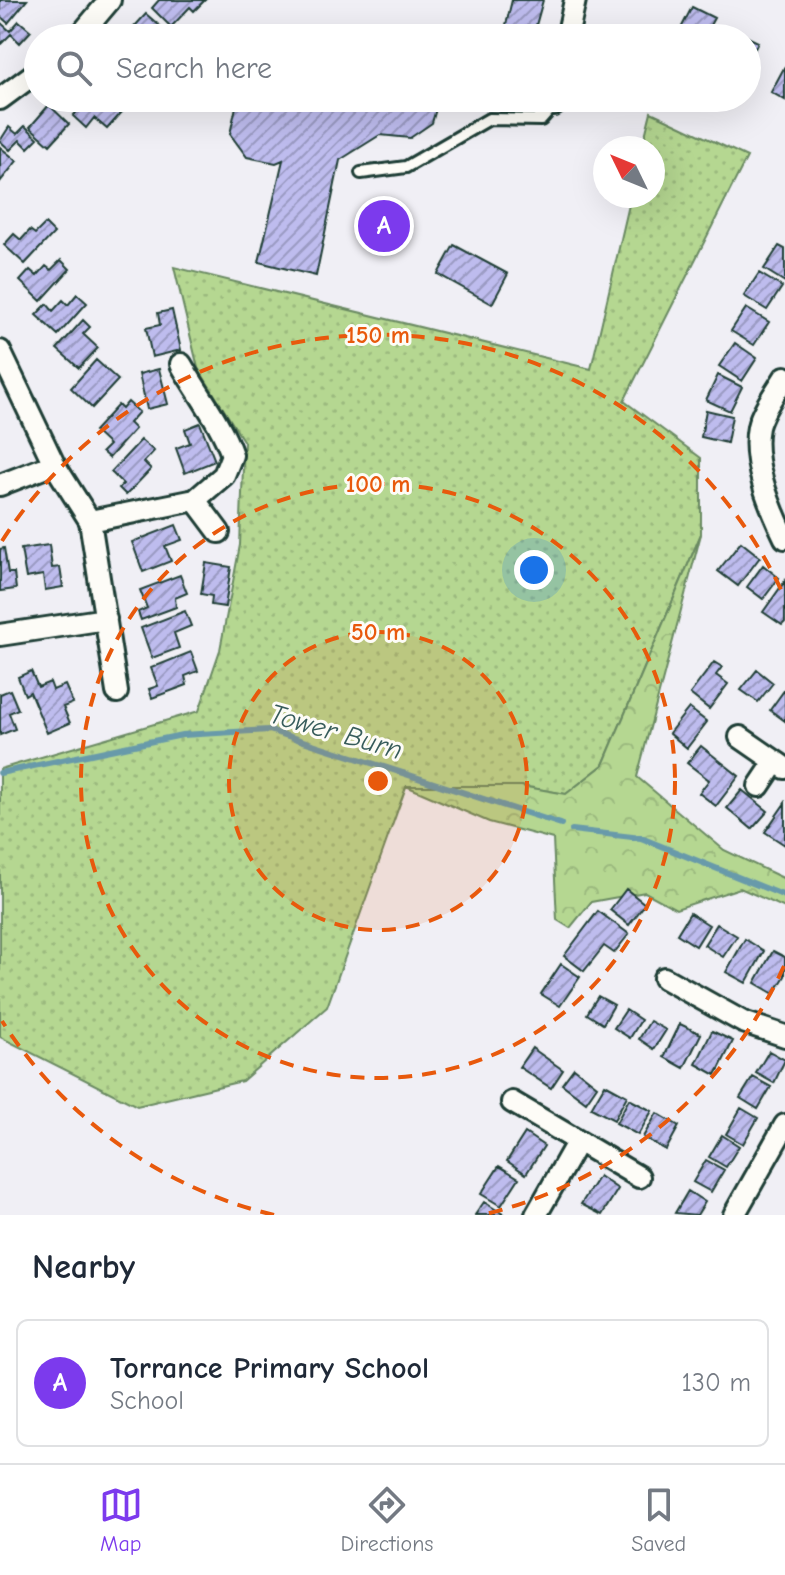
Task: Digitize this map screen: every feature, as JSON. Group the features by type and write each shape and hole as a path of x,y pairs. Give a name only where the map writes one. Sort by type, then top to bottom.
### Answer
{"street":[{"path":"90,24 110,0"},
{"path":"570,24 575,0"},
{"path":"0,99 24,81"},
{"path":"0,351 54,464 90,521 117,692"},
{"path":"90,521 195,500 224,475 232,455 225,435 210,417 181,364"},
{"path":"785,377 758,425 756,446 760,468 785,538"},
{"path":"0,485 54,464"},
{"path":"195,500 219,532"},
{"path":"0,635 106,619"},
{"path":"740,737 780,765 759,786"},
{"path":"664,978 743,1022 785,1036"},
{"path":"512,1102 639,1177"},
{"path":"734,1215 785,1125"},
{"path":"536,1215 578,1141"}],"lane":[{"path":"361,173 406,167 489,119 541,120 547,112"}],"green space":[{"path":"651,112 747,157 624,401 701,458 701,534 603,765 566,794 521,786 406,787 327,1007 242,1081 137,1106 0,1037 0,769 199,711 220,650 240,545 244,442 198,368 174,267 591,369 628,208 665,208 665,136 645,136"},
{"path":"701,534 637,777 724,850 785,879 785,908 740,888 676,909 645,892 591,902 570,928 557,920 553,839 489,822 406,786 521,786 566,794 603,765"}],"building":[{"path":"0,0 27,0 8,23 0,16"},
{"path":"159,0 205,0 194,11 190,7 174,24 168,24 152,8"},
{"path":"512,0 543,0 536,24 506,24"},
{"path":"692,7 714,18 711,24 683,24"},
{"path":"146,14 158,24 137,24"},
{"path":"19,21 24,25 24,39 20,43 11,34 1,44 0,22 10,31"},
{"path":"785,66 785,100 771,92"},
{"path":"43,112 56,112 69,124 50,145 30,127"},
{"path":"77,112 122,112 107,129 94,118 86,128 73,116"},
{"path":"235,112 435,112 432,123 410,138 380,135 340,160 316,276 259,262 283,160 276,163 247,157 230,134"},
{"path":"25,126 38,138 28,148 20,140 10,150 0,141 9,127 17,134"},
{"path":"0,147 17,161 0,182"},
{"path":"45,224 54,233 25,264 4,245 14,234 21,240 30,230 35,234"},
{"path":"454,245 508,274 492,304 438,274"},
{"path":"779,246 785,249 785,282 764,269"},
{"path":"61,260 70,269 41,301 20,281 30,270 37,276 46,266 51,270"},
{"path":"759,273 782,287 767,310 744,296"},
{"path":"77,294 87,303 58,335 36,315 47,304 53,311 63,300 68,305"},
{"path":"746,308 769,322 754,345 731,331"},
{"path":"172,310 181,350 152,357 146,328 160,325 158,313"},
{"path":"83,320 90,327 83,334 98,348 79,368 57,349"},
{"path":"735,343 757,358 742,381 719,366"},
{"path":"96,360 118,380 92,408 71,388"},
{"path":"159,369 168,404 147,409 139,374"},
{"path":"718,375 742,387 730,411 706,400"},
{"path":"128,402 139,412 129,423 135,429 109,458 102,452 109,445 94,431 118,405 122,409"},
{"path":"706,410 732,416 727,443 701,437"},
{"path":"200,423 215,461 185,473 176,448 190,443 185,429"},
{"path":"141,440 154,451 144,462 151,469 126,495 119,488 123,484 111,472"},
{"path":"176,525 182,540 165,546 171,561 143,572 132,542"},
{"path":"741,542 760,557 738,586 718,571"},
{"path":"49,545 52,568 60,567 63,587 45,590 43,575 26,578 21,549"},
{"path":"4,548 8,573 14,573 16,589 0,591 0,549"},
{"path":"206,563 231,567 225,607 211,605 212,596 201,594"},
{"path":"763,565 779,578 763,599 747,587"},
{"path":"180,575 187,593 175,598 176,607 141,620 138,612 147,608 140,590"},
{"path":"785,581 785,622 782,625 763,612"},
{"path":"185,611 191,626 174,633 179,648 152,658 141,628"},
{"path":"191,652 198,671 185,676 187,685 152,698 149,689 158,686 151,668"},
{"path":"714,662 722,667 716,675 728,684 709,709 690,694"},
{"path":"757,670 773,683 758,702 741,690"},
{"path":"31,671 38,687 50,682 53,690 65,685 73,703 63,707 70,723 47,733 30,692 25,695 18,677"},
{"path":"785,689 785,721 770,710"},
{"path":"10,690 18,709 9,713 15,729 0,735 0,694"},
{"path":"689,708 707,722 687,748 669,733"},
{"path":"701,746 739,776 716,806 699,793 709,780 687,763"},
{"path":"742,790 768,811 752,829 727,808"},
{"path":"785,803 785,845 765,832"},
{"path":"626,889 645,904 629,925 610,910"},
{"path":"598,911 629,934 614,953 604,946 584,971 564,956"},
{"path":"690,913 709,925 696,946 677,934"},
{"path":"717,924 737,936 723,957 704,945"},
{"path":"745,939 764,951 746,983 726,972"},
{"path":"773,951 785,957 785,976 774,994 755,983"},
{"path":"561,964 580,977 560,1006 541,994"},
{"path":"598,996 614,1005 603,1024 587,1014"},
{"path":"626,1010 641,1020 630,1038 614,1028"},
{"path":"650,1021 666,1030 654,1049 639,1039"},
{"path":"680,1024 701,1034 684,1068 664,1057"},
{"path":"712,1031 733,1041 716,1075 696,1064"},
{"path":"532,1048 563,1070 551,1088 519,1067"},
{"path":"769,1051 785,1060 774,1083 756,1073"},
{"path":"574,1068 597,1086 586,1102 562,1084"},
{"path":"753,1077 771,1087 758,1109 740,1098"},
{"path":"605,1084 627,1096 614,1120 591,1108"},
{"path":"629,1099 652,1111 638,1135 616,1123"},
{"path":"741,1108 758,1118 743,1144 726,1134"},
{"path":"657,1113 679,1126 666,1150 643,1137"},
{"path":"525,1133 544,1146 526,1174 507,1161"},
{"path":"722,1135 739,1146 726,1167 709,1157"},
{"path":"706,1160 724,1170 711,1192 693,1182"},
{"path":"499,1166 519,1178 501,1206 481,1194"},
{"path":"599,1176 618,1189 602,1215 581,1204"},
{"path":"688,1191 705,1202 697,1215 675,1213"},
{"path":"484,1202 503,1214 503,1215 475,1215"}],"waterway":[{"name":"Tower Burn","path":"0,773 182,735 269,730 561,824"},
{"name":"Tower Burn","path":"572,830 641,838 785,896"}],"place":[{"name":"Torrance Primary School","path":"384,226"}]}
